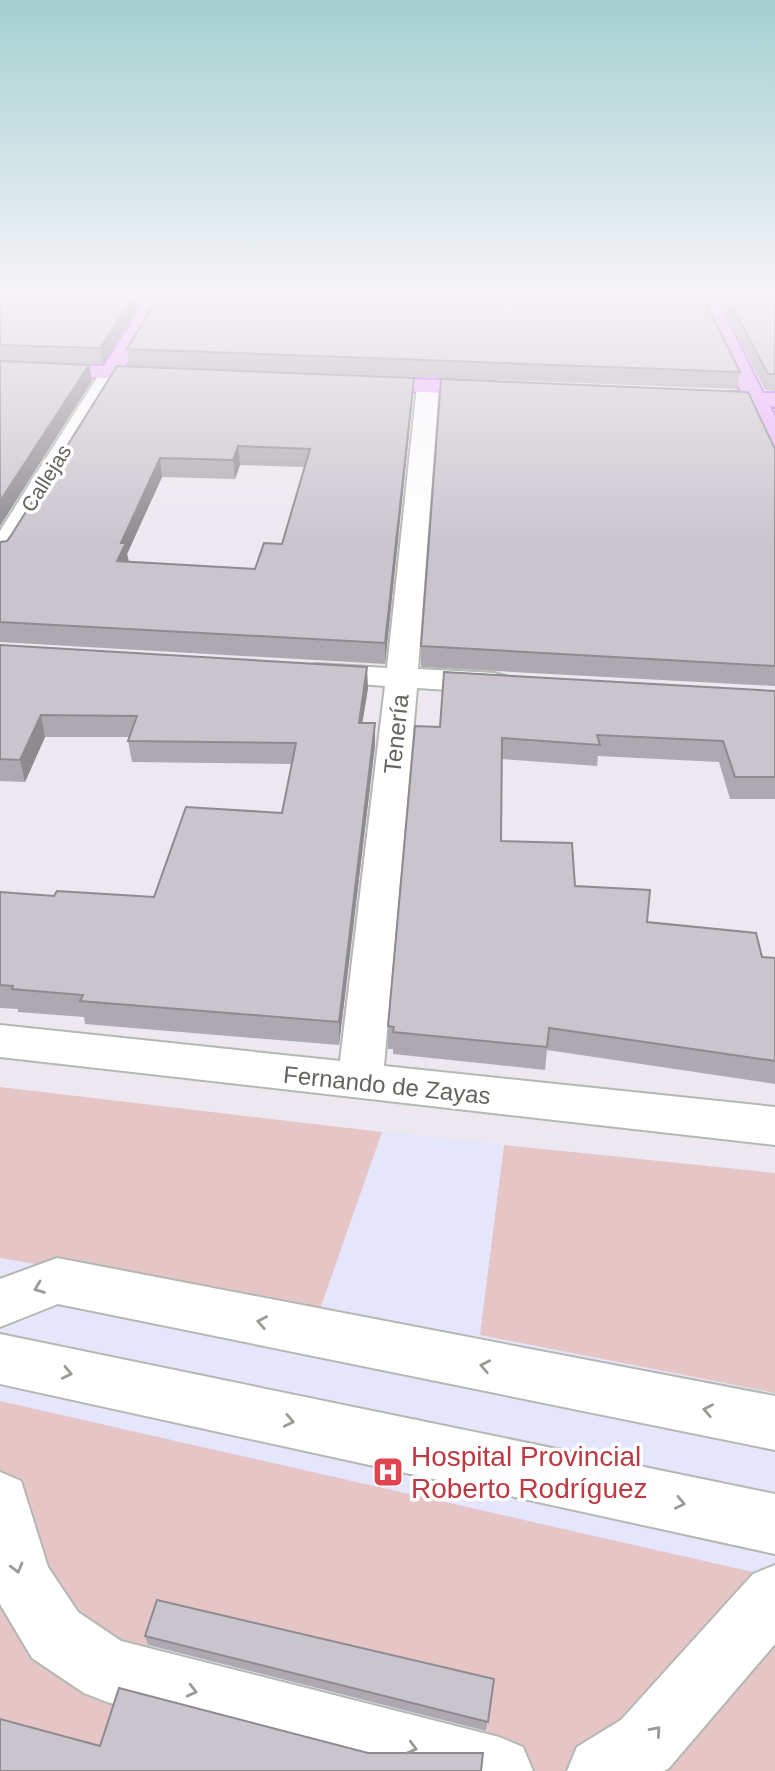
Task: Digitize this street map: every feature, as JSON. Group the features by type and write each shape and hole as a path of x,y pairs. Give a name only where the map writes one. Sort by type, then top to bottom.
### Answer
{"main road":[{"path":"753,379 765,400 775,440"},
{"path":"346,383 510,389"},
{"path":"673,396 765,400"}],"street":[{"name":"Callejas","path":"0,552 107,379"},
{"name":"Tenería","path":"360,1082 402,678 428,386"},
{"path":"291,671 527,685"},
{"name":"Fernando de Zayas","path":"0,1041 775,1126"},
{"path":"0,1303 57,1281 775,1423"},
{"path":"0,1359 775,1524"},
{"path":"0,1502 21,1581 48,1625 55,1635 107,1670 499,1771"},
{"path":"601,1771 645,1744 775,1596"}],"shaded area":[{"path":"0,1087 382,1132 319,1312 0,1258"},
{"name":"Hospital Provincial Roberto Rodríguez","path":"0,1091 775,1173 775,1771 0,1771"},
{"path":"504,1145 775,1173 775,1393 480,1335"},
{"path":"0,1401 775,1577 775,1771 481,1771 492,1689 160,1610 109,1766 0,1737"}],"building":[{"path":"0,379 80,379 0,501"},
{"path":"109,379 414,379 385,643 0,622 0,542 7,541","holes":["238,446 310,449 282,544 264,543 255,569 117,561 126,543 121,543 160,458 233,460"]},
{"path":"441,379 748,392 775,449 775,666 421,646"},
{"path":"0,645 367,667 359,723 375,723 339,1022 80,1001 83,995 12,989 13,986 0,985 0,892 54,896 57,891 154,897 186,807 282,813 296,743 128,741 137,716 41,715 20,760 0,759"},
{"path":"444,672 775,691 775,777 735,777 723,741 597,735 600,745 502,738 501,841 572,843 575,886 650,890 647,922 756,933 762,957 775,958 775,1061 549,1028 547,1047 393,1032 394,1027 388,1026 415,726 440,727"},
{"path":"157,1600 494,1679 488,1722 145,1636"},
{"path":"119,1688 368,1753 483,1753 481,1771 0,1771 0,1719 100,1746"}],"place":[{"name":"Hospital Provincial Roberto Rodríguez","path":"388,1472"}]}
